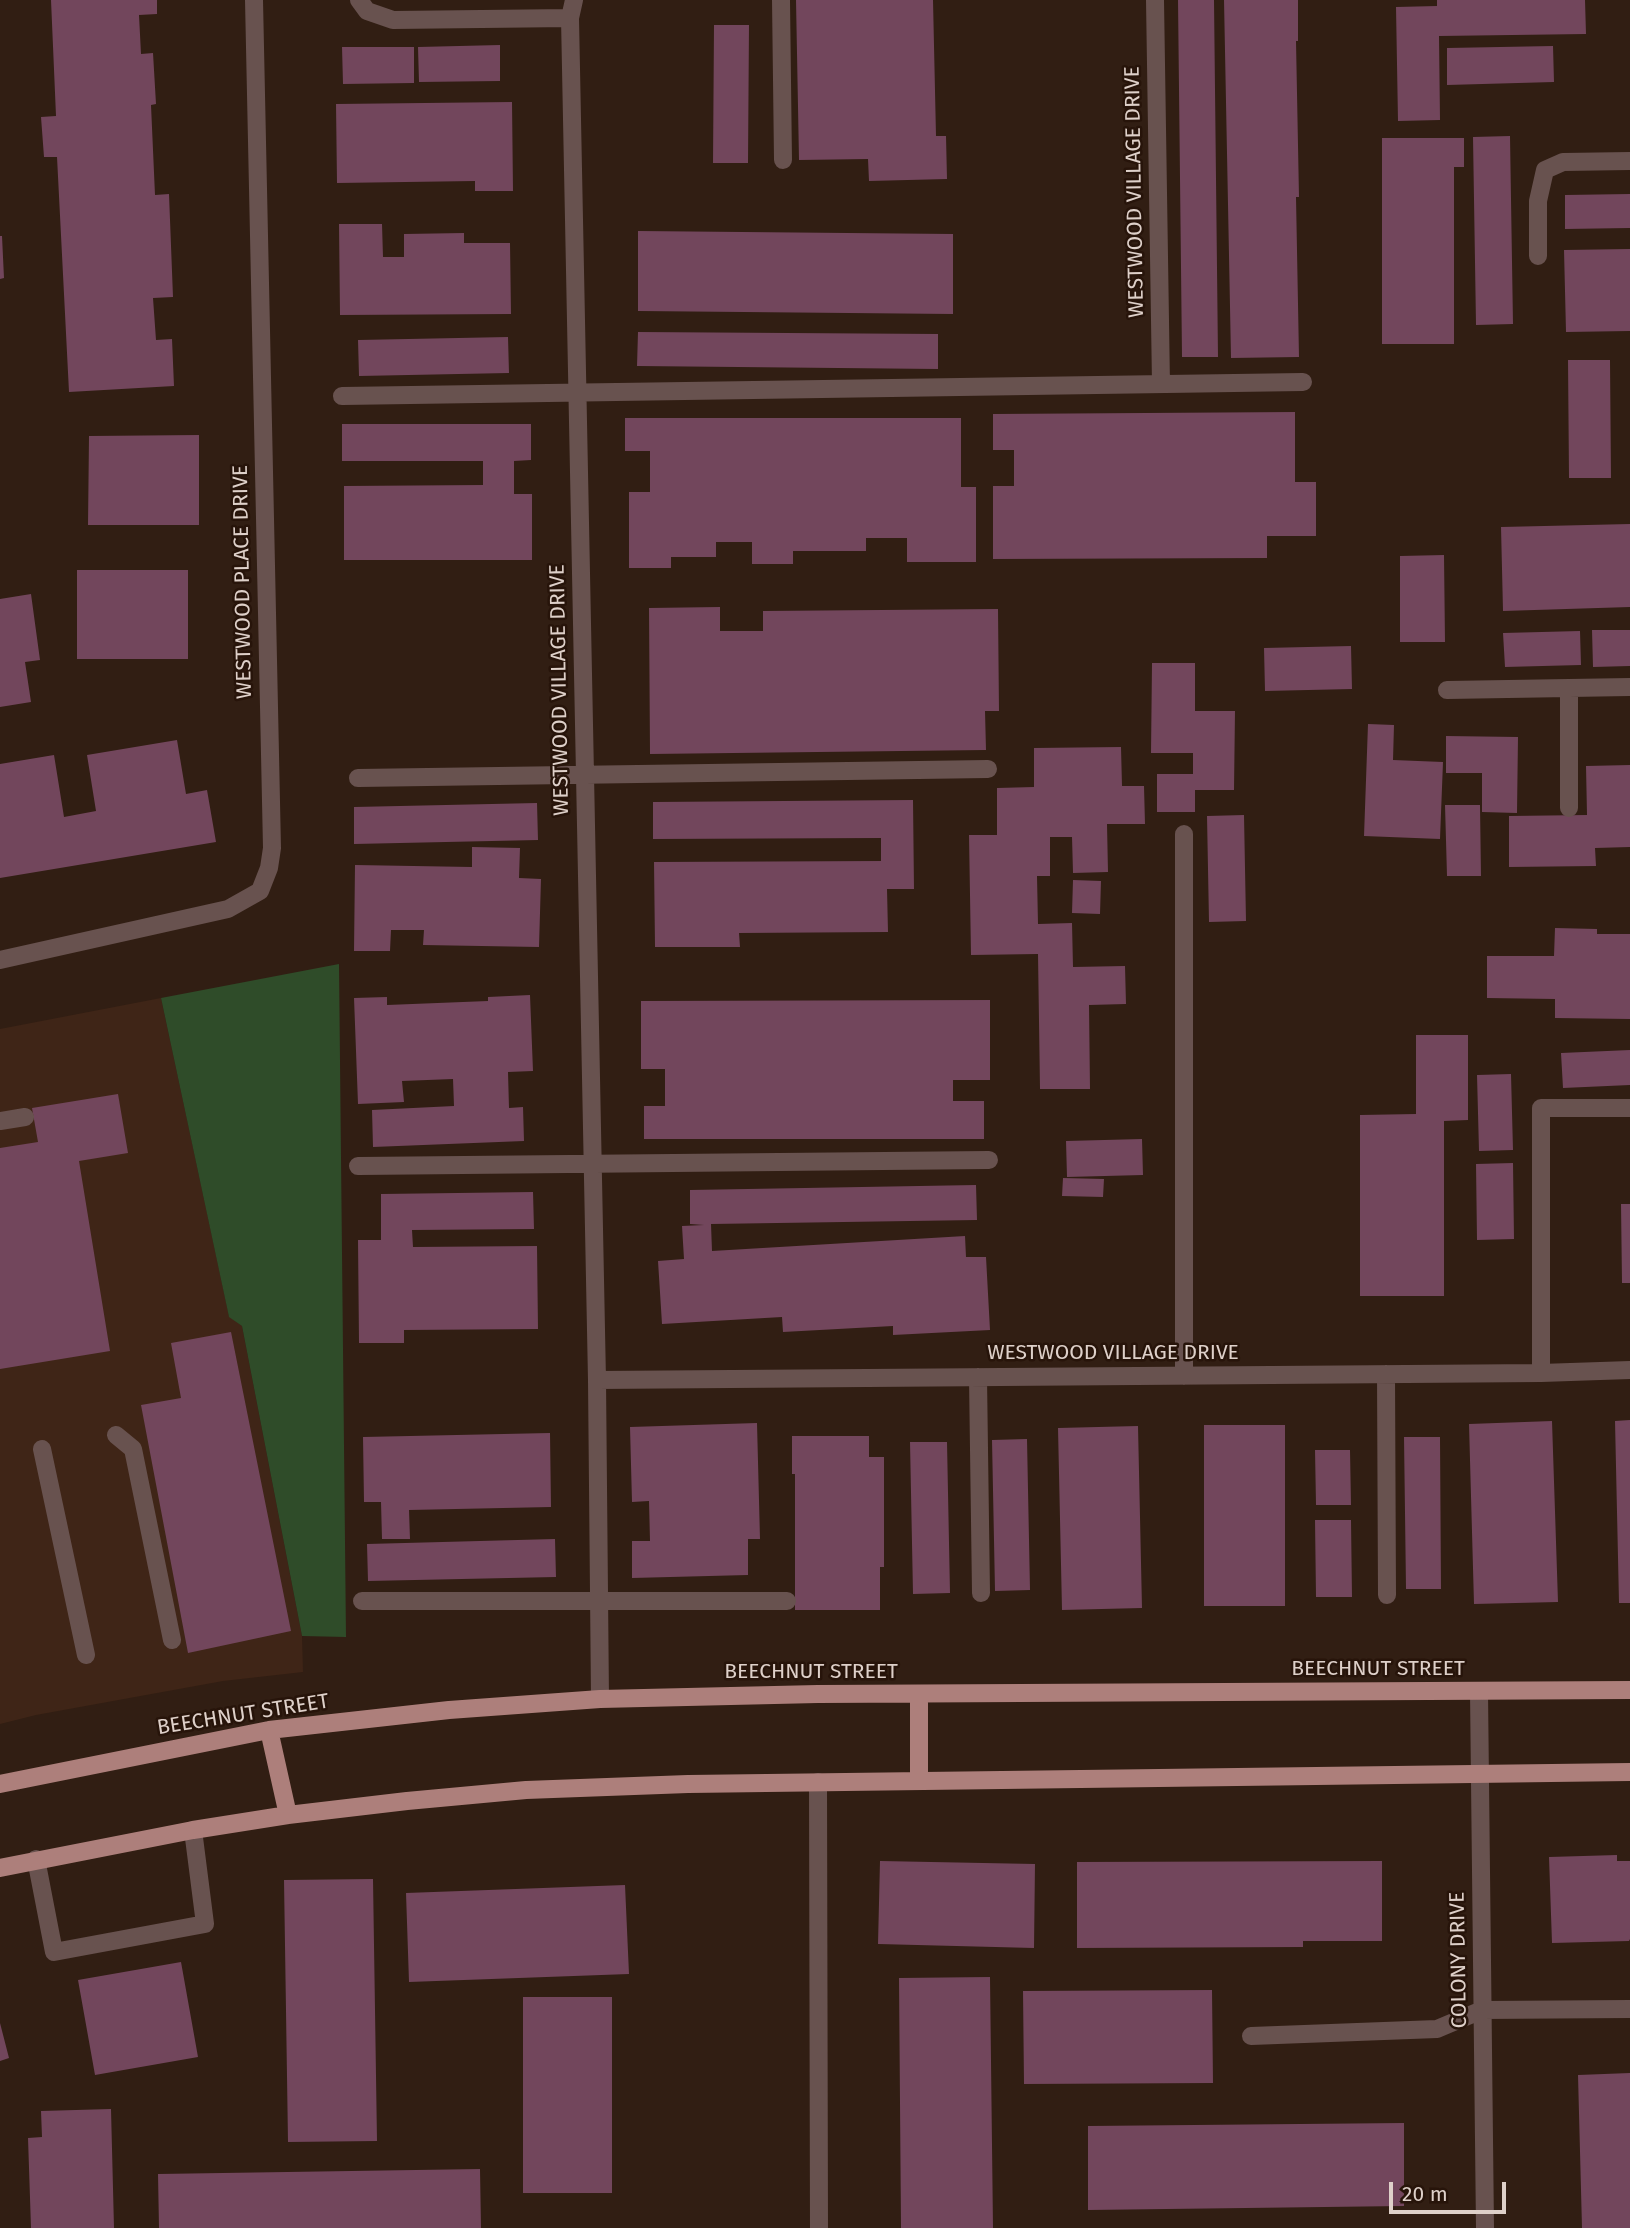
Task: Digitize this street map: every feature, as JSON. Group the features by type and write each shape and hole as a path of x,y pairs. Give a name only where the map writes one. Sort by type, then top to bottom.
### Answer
{"main road":[{"name":"BEECHNUT STREET","path":"0,1784 269,1730 449,1710 600,1699 919,1694 1630,1690"},
{"path":"919,1694 919,1781"},
{"path":"269,1730 288,1815"},
{"path":"0,1868 193,1830 288,1815 526,1790 818,1782 1630,1772"}],"street":[{"name":"WESTWOOD PLACE DRIVE","path":"0,960 228,909 260,891 269,868 271,834 254,0"},
{"path":"359,0 367,11 393,20 570,18"},
{"name":"WESTWOOD VILLAGE DRIVE","path":"574,0 570,18 597,1380 600,1699"},
{"path":"781,0 783,160"},
{"name":"WESTWOOD VILLAGE DRIVE","path":"1155,0 1161,384"},
{"path":"1538,256 1538,201 1545,170 1563,162 1630,161"},
{"path":"342,396 1303,382"},
{"path":"1447,690 1630,687"},
{"path":"1569,688 1569,808"},
{"path":"358,778 988,769"},
{"path":"1184,834 1184,1376"},
{"path":"1541,1373 1541,1108 1630,1108"},
{"path":"0,1121 25,1117"},
{"path":"358,1166 989,1160"},
{"name":"WESTWOOD VILLAGE DRIVE","path":"597,1380 1541,1373 1630,1370"},
{"path":"1386,1374 1387,1595"},
{"path":"978,1377 981,1593"},
{"path":"116,1435 133,1449 172,1640"},
{"path":"42,1450 86,1655"},
{"path":"362,1601 788,1601"},
{"name":"COLONY DRIVE","path":"1479,1692 1485,2228"},
{"path":"818,1782 819,2228"},
{"path":"36,1859 54,1952 205,1924 193,1830"},
{"path":"1251,2036 1437,2029 1482,2010 1630,2009"}],"shaded area":[{"path":"161,998 229,1316 242,1326 302,1636 303,1672 223,1681 0,1724 0,1029"}],"green space":[{"path":"339,964 346,1637 302,1636 242,1326 229,1317 161,998"}],"building":[{"path":"51,0 157,0 157,14 139,15 141,54 153,53 156,104 151,105 155,195 169,194 173,297 153,298 156,340 172,339 174,386 69,392 57,157 44,157 41,117 56,116"},
{"path":"796,0 933,0 936,136 946,136 947,179 869,181 868,159 799,160"},
{"path":"1178,0 1214,0 1218,357 1182,357"},
{"path":"1224,0 1298,0 1296,41 1299,197 1296,197 1299,357 1231,358"},
{"path":"1437,0 1585,0 1586,34 1439,36 1440,120 1398,121 1396,7 1437,6"},
{"path":"714,25 749,25 748,163 713,163"},
{"path":"500,45 500,81 419,82 418,47"},
{"path":"1553,46 1554,82 1447,85 1447,48"},
{"path":"342,47 414,47 414,83 343,84"},
{"path":"512,102 513,191 475,191 475,181 337,183 336,104"},
{"path":"1510,136 1513,324 1476,325 1473,137"},
{"path":"1382,138 1464,138 1464,167 1454,167 1454,344 1382,344"},
{"path":"1630,194 1630,228 1565,229 1565,195"},
{"path":"339,224 382,224 383,257 404,257 404,234 464,233 464,243 510,243 511,314 340,315"},
{"path":"638,231 953,234 953,314 638,311"},
{"path":"0,236 4,278 0,279"},
{"path":"1630,249 1630,331 1566,332 1564,250"},
{"path":"638,332 938,334 938,369 637,366"},
{"path":"508,337 509,373 359,376 358,340"},
{"path":"1568,360 1610,360 1611,478 1569,478"},
{"path":"1295,412 1295,482 1316,482 1316,536 1267,536 1267,558 993,559 993,486 1014,486 1014,450 993,450 993,414"},
{"path":"625,418 961,418 961,487 976,487 976,562 907,562 907,538 866,538 866,551 793,551 793,564 752,564 752,542 716,542 716,557 671,557 671,568 629,568 629,492 650,492 650,451 625,451"},
{"path":"342,424 531,424 531,460 514,461 514,494 532,494 532,560 344,560 344,486 483,485 483,461 342,461"},
{"path":"199,435 199,525 88,525 89,436"},
{"path":"1630,524 1630,607 1503,611 1501,527"},
{"path":"1444,555 1445,642 1400,642 1400,556"},
{"path":"77,570 188,570 188,659 77,659"},
{"path":"31,594 40,660 25,662 31,702 0,707 0,599"},
{"path":"720,607 720,631 763,631 763,611 998,609 999,711 985,711 986,750 650,754 649,608"},
{"path":"1592,630 1630,630 1630,666 1593,667"},
{"path":"1580,631 1581,665 1505,667 1503,633"},
{"path":"1351,646 1352,689 1265,691 1264,648"},
{"path":"1152,663 1195,663 1195,711 1235,711 1234,790 1195,790 1195,812 1157,812 1157,774 1193,774 1193,753 1151,753"},
{"path":"1368,724 1394,725 1393,760 1443,762 1440,839 1364,836"},
{"path":"1446,736 1518,737 1517,813 1482,812 1482,773 1446,773"},
{"path":"177,740 186,794 207,790 216,842 0,878 0,764 54,755 64,817 96,811 87,755"},
{"path":"1121,747 1122,786 1144,786 1145,824 1107,824 1108,872 1073,873 1072,837 1050,837 1050,876 1037,876 1038,924 1072,923 1073,967 1125,966 1126,1004 1089,1005 1090,1089 1040,1089 1038,954 971,955 969,835 997,835 997,788 1034,787 1034,748"},
{"path":"1630,765 1630,847 1595,848 1596,866 1509,867 1509,816 1587,815 1586,766"},
{"path":"913,800 914,889 887,889 888,932 739,933 740,947 655,947 654,862 881,861 881,838 653,839 653,802"},
{"path":"537,803 538,840 354,844 354,807"},
{"path":"1445,805 1480,805 1481,876 1447,876"},
{"path":"1244,815 1246,921 1209,922 1207,816"},
{"path":"472,847 520,848 519,878 541,879 539,947 423,945 424,930 391,930 390,951 354,951 355,865 472,867"},
{"path":"1073,880 1101,881 1100,914 1072,913"},
{"path":"1555,928 1597,929 1597,934 1630,934 1630,1019 1555,1018 1555,999 1487,998 1487,956 1554,956"},
{"path":"530,995 533,1071 508,1072 509,1108 523,1107 524,1141 373,1147 372,1110 454,1106 453,1079 402,1081 404,1102 358,1104 354,998 387,997 387,1005 488,1001 488,997"},
{"path":"990,1000 990,1080 953,1080 953,1101 984,1101 984,1139 644,1139 644,1106 665,1106 665,1069 641,1069 641,1001"},
{"path":"1416,1035 1468,1035 1468,1120 1444,1121 1444,1296 1360,1296 1360,1115 1416,1114"},
{"path":"1630,1050 1630,1085 1563,1088 1561,1053"},
{"path":"1511,1074 1513,1150 1479,1151 1477,1075"},
{"path":"118,1094 128,1153 79,1161 110,1351 0,1369 0,1148 38,1142 32,1108"},
{"path":"1142,1139 1143,1175 1067,1177 1066,1141"},
{"path":"1513,1163 1514,1239 1477,1240 1476,1164"},
{"path":"1063,1178 1104,1179 1103,1197 1062,1196"},
{"path":"976,1185 977,1220 711,1224 712,1251 965,1236 966,1257 986,1257 990,1330 893,1335 893,1326 783,1332 782,1317 662,1324 658,1261 684,1259 682,1226 704,1225 690,1224 690,1190"},
{"path":"533,1192 534,1229 412,1230 413,1247 537,1246 538,1329 404,1330 404,1343 359,1343 358,1240 381,1240 381,1194"},
{"path":"1621,1204 1630,1204 1630,1283 1622,1283"},
{"path":"231,1332 291,1631 188,1653 141,1405 181,1398 171,1343"},
{"path":"1630,1420 1630,1603 1619,1603 1615,1421"},
{"path":"1552,1421 1558,1602 1474,1604 1469,1424"},
{"path":"757,1423 760,1539 748,1539 748,1575 632,1578 632,1541 650,1541 649,1501 632,1502 630,1427"},
{"path":"1204,1425 1285,1425 1285,1606 1204,1606"},
{"path":"1138,1426 1142,1608 1062,1610 1058,1428"},
{"path":"550,1433 551,1507 409,1510 410,1539 382,1539 381,1502 364,1502 363,1437"},
{"path":"792,1436 869,1436 869,1457 884,1457 884,1567 880,1567 880,1610 795,1610 795,1474 792,1474"},
{"path":"1404,1437 1440,1437 1441,1589 1406,1589"},
{"path":"1027,1439 1030,1590 995,1591 992,1440"},
{"path":"910,1442 947,1442 950,1593 913,1594"},
{"path":"1315,1450 1350,1450 1351,1505 1316,1505"},
{"path":"1315,1520 1351,1520 1352,1597 1316,1597"},
{"path":"555,1539 556,1577 368,1581 367,1544"},
{"path":"1617,1855 1617,1861 1630,1861 1629,1941 1552,1943 1549,1857"},
{"path":"880,1861 1035,1864 1034,1948 878,1944"},
{"path":"1382,1861 1382,1941 1303,1941 1303,1947 1077,1948 1077,1862"},
{"path":"373,1879 377,2141 288,2142 284,1880"},
{"path":"625,1885 629,1974 409,1982 406,1893"},
{"path":"181,1962 198,2057 95,2075 78,1980"},
{"path":"990,1977 993,2228 901,2228 899,1978"},
{"path":"1212,1990 1213,2083 1024,2084 1023,1991"},
{"path":"523,1997 612,1997 612,2193 523,2193"},
{"path":"0,2023 9,2058 0,2061"},
{"path":"1630,2073 1630,2228 1582,2228 1578,2075"},
{"path":"111,2109 114,2228 31,2228 28,2138 42,2137 41,2111"},
{"path":"1404,2123 1404,2206 1088,2210 1088,2126"},
{"path":"480,2169 481,2228 159,2228 158,2174"}]}
